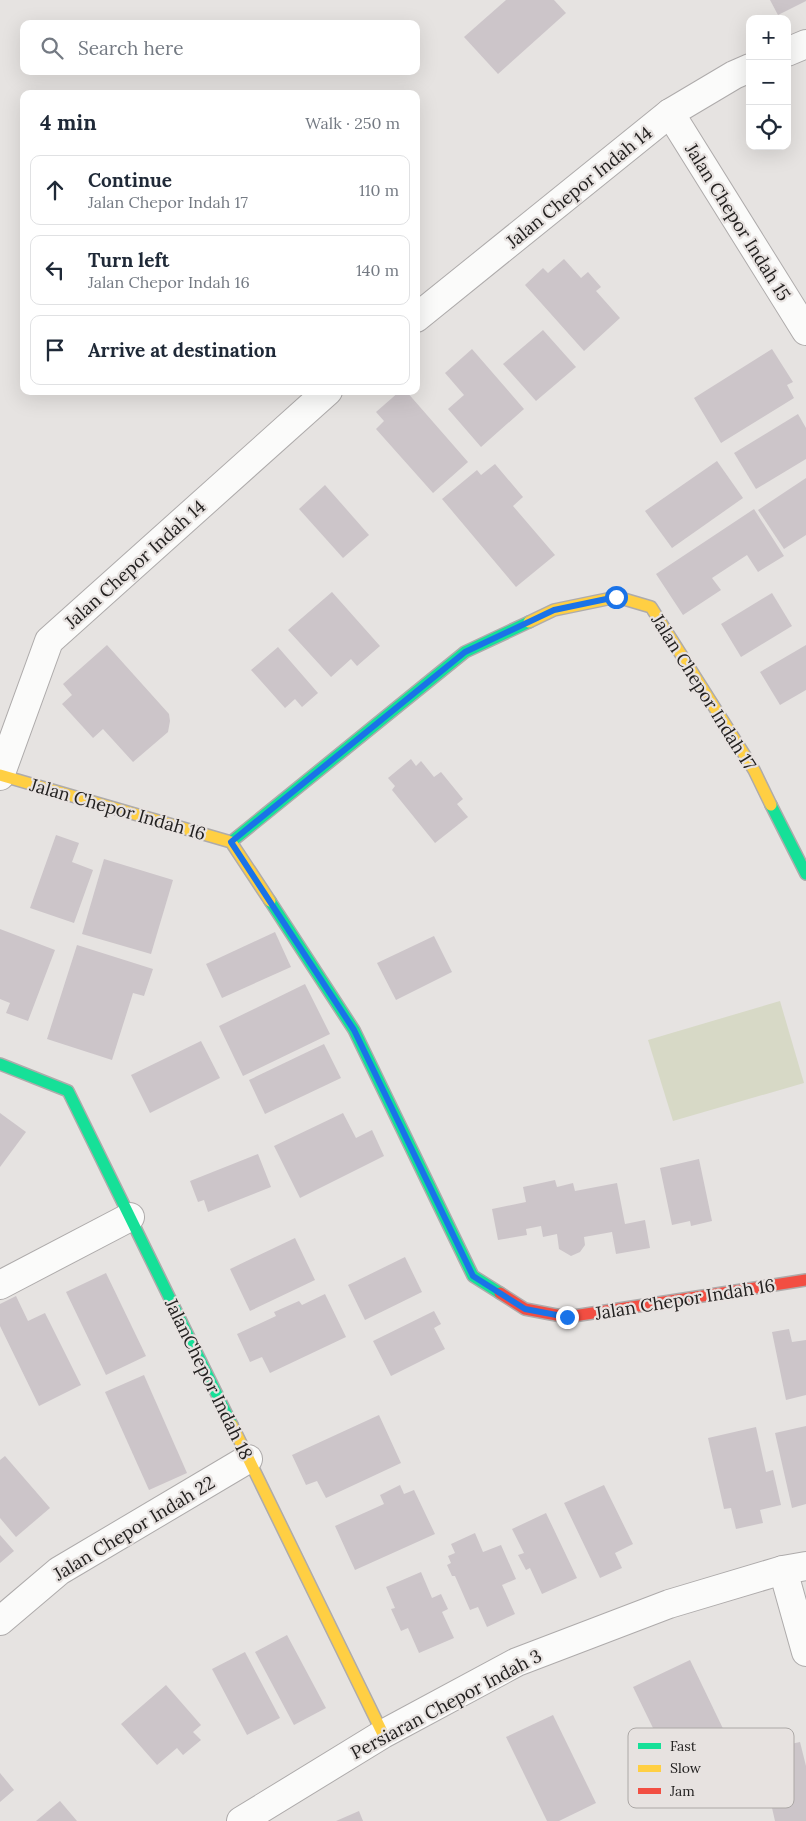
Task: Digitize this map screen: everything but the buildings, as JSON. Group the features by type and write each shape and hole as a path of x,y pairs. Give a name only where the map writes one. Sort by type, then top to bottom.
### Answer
{"street":[{"path":"791,50 806,44"},
{"name":"Jalan Chepor Indah 14","path":"420,315 670,113 746,70"},
{"name":"Jalan Chepor Indah 15","path":"670,113 806,331"},
{"name":"Jalan Chepor Indah 14","path":"0,776 50,641 324,395"},
{"name":"Jalan Chepor Indah 17","path":"231,842 465,652 554,610 616,597 651,607 754,770 806,874"},
{"name":"Jalan Chepor Indah 16","path":"0,776 231,842 354,1030 473,1276 525,1309 567,1317 806,1280"},
{"name":"JalanChepor Indah 18","path":"0,1064 68,1091 383,1734"},
{"path":"0,1285 130,1217"},
{"name":"Jalan Chepor Indah 22","path":"0,1621 59,1571 248,1459"},
{"path":"794,1568 806,1652"},
{"name":"Persiaran Chepor Indah 3","path":"241,1821 383,1734 518,1662 669,1604 794,1568"}],"green space":[{"path":"780,1001 804,1083 673,1121 648,1040"}],"traffic: fast":[{"path":"231,842 465,652 529,622"},
{"path":"771,805 806,874"},
{"path":"270,901 354,1030 473,1276 500,1293"},
{"path":"0,1064 68,1091 232,1425"}],"traffic: slow":[{"path":"529,622 554,610 617,597 651,607 754,770 771,805"},
{"path":"0,775 231,842 270,901"},
{"path":"232,1425 383,1734"}],"traffic: jam":[{"path":"500,1293 525,1309 567,1317 806,1280"}],"route":[{"path":"567,1317 525,1309 473,1276 354,1030 231,842 465,652 554,610 616,597"}]}
